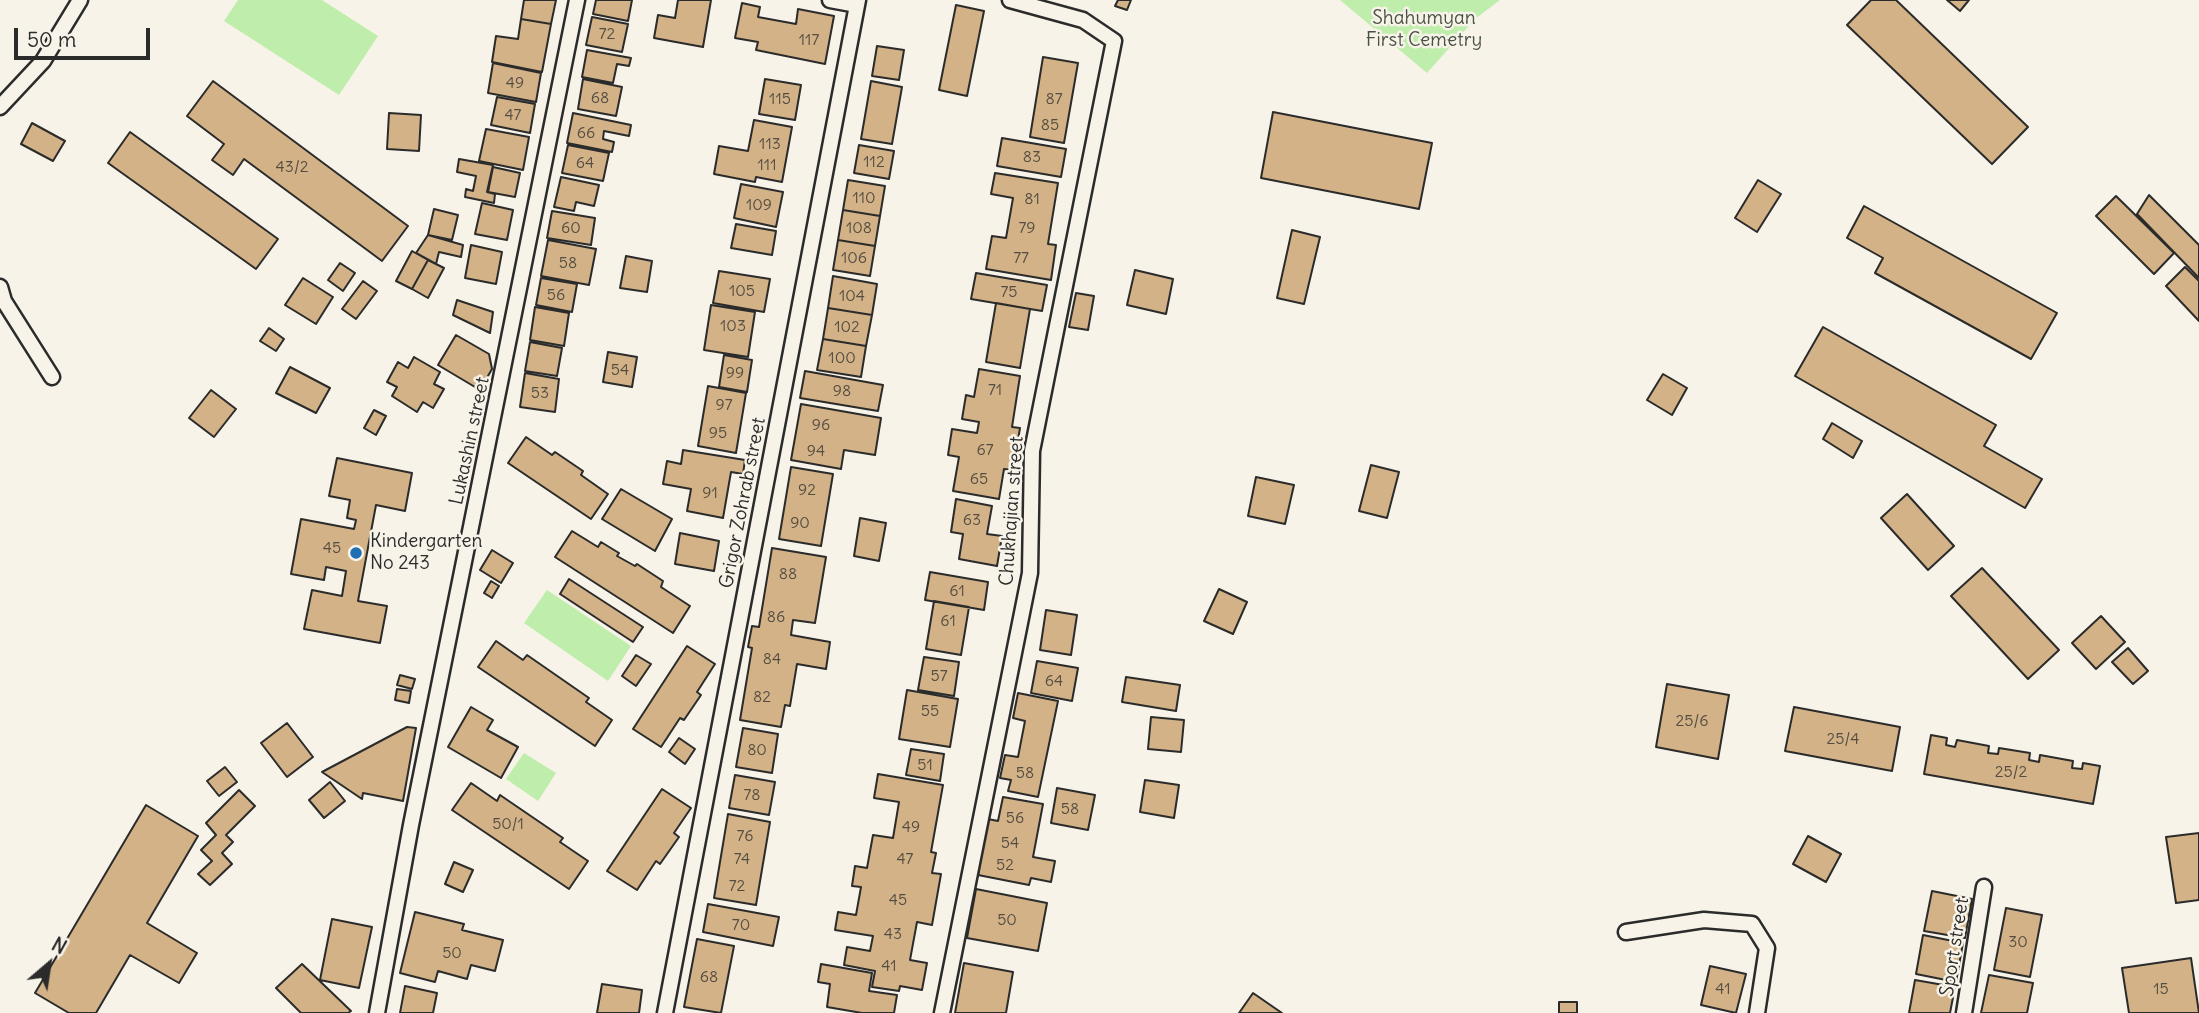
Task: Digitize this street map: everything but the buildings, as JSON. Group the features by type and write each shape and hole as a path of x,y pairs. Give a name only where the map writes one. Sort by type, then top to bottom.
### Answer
{"street":[{"path":"0,107 43,61 80,0"},
{"name":"Lukashin street","path":"377,1013 411,825 577,0"},
{"path":"830,0 858,2"},
{"name":"Chukhajian street","path":"942,1013 1030,573 1032,451 1114,41 1083,20 1010,0"},
{"name":"Grigor Zohrab street","path":"665,1013 858,2"},
{"path":"0,287 4,301 52,377"},
{"name":"Sport street","path":"1964,1013 1984,887"},
{"path":"1626,932 1704,920 1752,924 1768,948 1757,1013"}],"green space":[{"path":"238,0 322,0 378,36 339,95 224,21"},
{"name":"Shahumyan First Cemetry","path":"1340,0 1500,0 1475,19 1427,73"},
{"path":"547,590 631,646 608,681 524,623"},
{"path":"524,753 556,773 538,801 506,779"}],"place":[{"name":"Kindergarten No 243","path":"356,553"}]}
